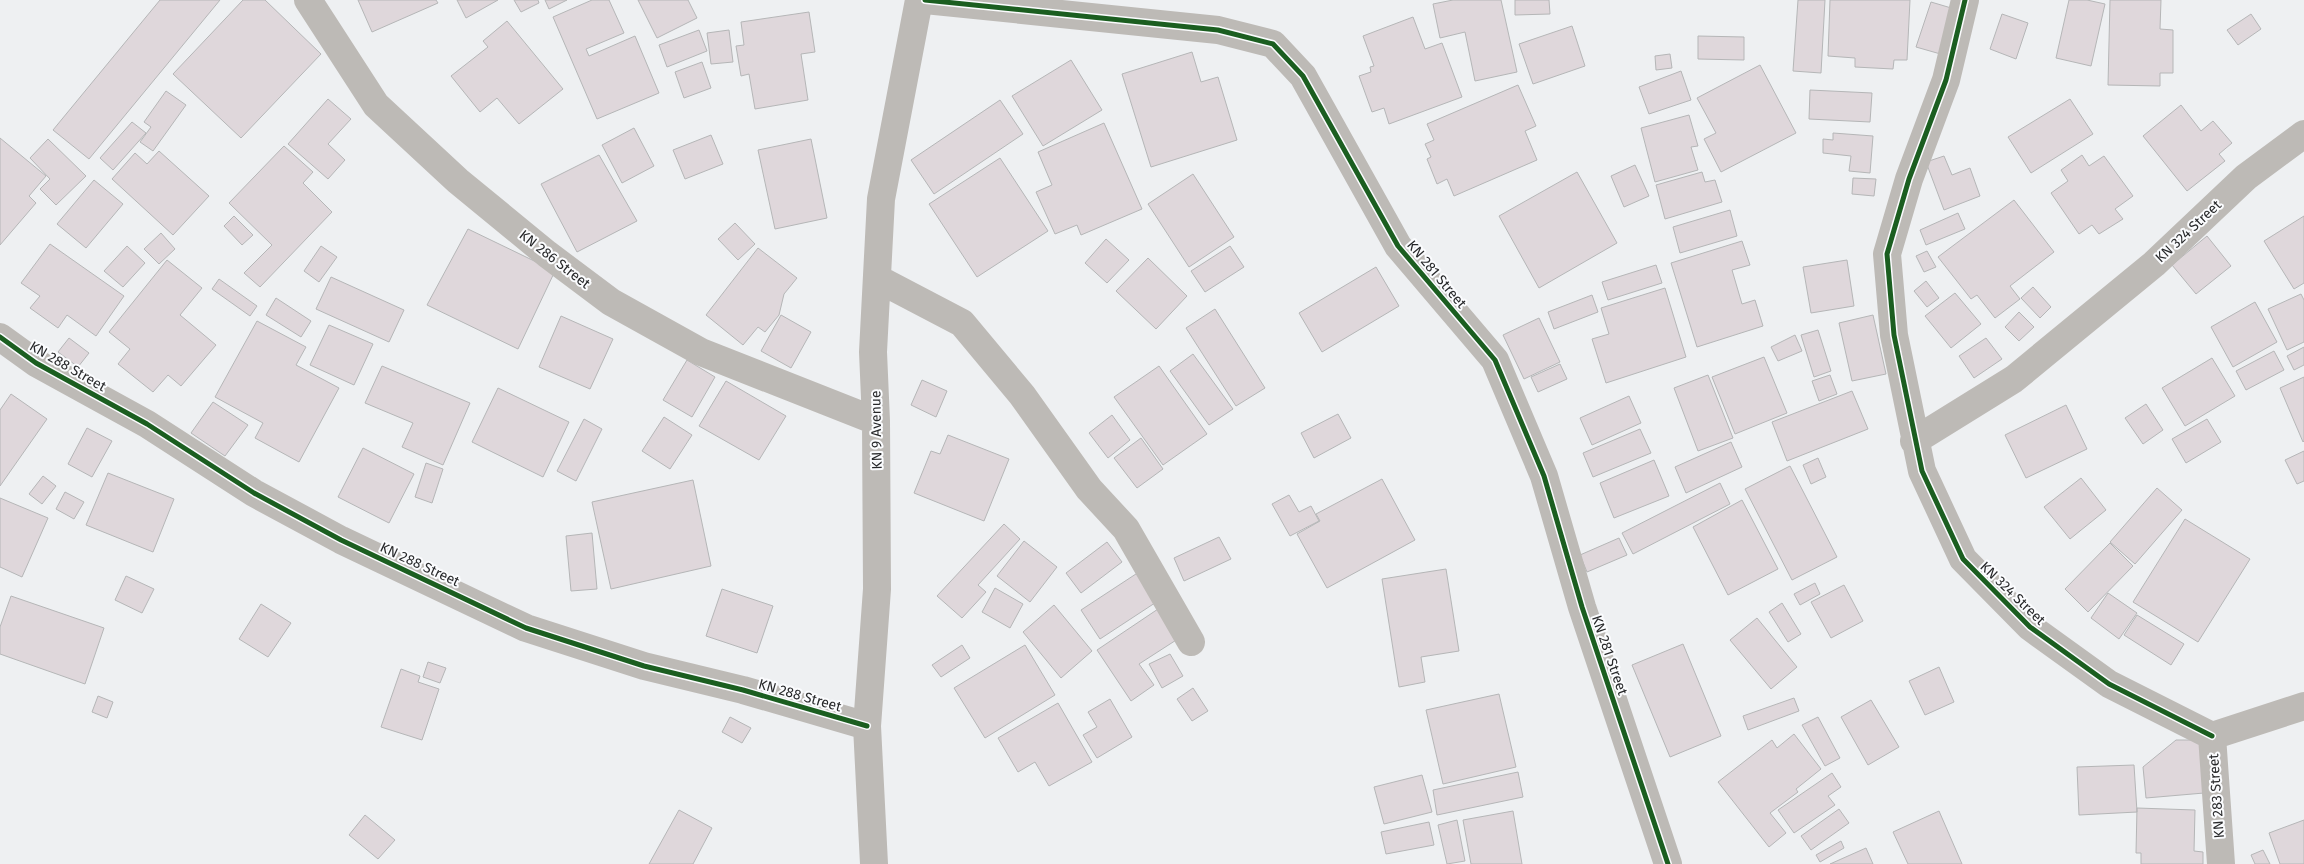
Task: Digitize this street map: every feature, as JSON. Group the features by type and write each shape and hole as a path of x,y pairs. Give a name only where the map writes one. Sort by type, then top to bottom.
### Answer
{"street":[{"name":"KN 286 Street","path":"308,0 376,105 458,181 547,254 611,302 701,352 876,421"},
{"name":"KN 9 Avenue","path":"874,864 867,726 878,589 876,421 873,352 881,199 919,0"},
{"name":"KN 281 Street","path":"925,0 1218,30 1273,44 1303,76 1398,246 1495,360 1544,476 1582,607 1668,864"},
{"path":"1914,441 1894,335 1888,254 1909,179 1946,80 1965,0"},
{"name":"KN 324 Street","path":"2212,736 2109,684 2030,627 1963,559 1922,471 1914,441 2014,379 2154,264 2246,177 2304,134"},
{"path":"878,279 962,323 1022,395 1089,489 1126,529 1191,642"},
{"name":"KN 288 Street","path":"0,337 36,363 147,424 254,493 341,540 526,628 644,666 742,690 867,726"},
{"name":"KN 283 Street","path":"2221,864 2212,736 2304,706"}],"building":[{"path":"160,0 220,0 89,159 53,130"},
{"path":"243,0 265,0 321,54 241,138 173,74"},
{"path":"358,0 436,0 438,3 372,32"},
{"path":"457,0 498,0 466,18"},
{"path":"514,0 538,0 539,3 521,12"},
{"path":"545,0 567,0 549,9"},
{"path":"592,0 609,0 624,33 586,49 589,56 635,36 659,93 597,119 553,17"},
{"path":"638,0 688,0 697,18 657,38"},
{"path":"1453,0 1501,0 1517,72 1475,81 1465,32 1440,38 1433,4"},
{"path":"1515,0 1549,0 1550,14 1515,15"},
{"path":"1798,0 1825,0 1821,73 1793,71"},
{"path":"1830,0 1910,0 1907,60 1894,60 1893,69 1855,67 1855,58 1828,56"},
{"path":"2069,0 2087,0 2105,4 2091,66 2056,58"},
{"path":"2110,0 2161,0 2160,29 2173,30 2173,73 2160,73 2160,86 2108,85"},
{"path":"1931,2 1958,10 1944,55 1916,47"},
{"path":"809,12 815,52 801,54 808,100 755,109 749,74 741,76 736,46 744,45 741,22"},
{"path":"2002,14 2028,23 2016,59 1990,49"},
{"path":"2251,14 2261,29 2238,45 2227,30"},
{"path":"1413,17 1425,49 1442,43 1462,97 1389,124 1384,108 1372,112 1359,76 1371,72 1370,67 1374,66 1363,36"},
{"path":"507,21 563,89 519,124 497,98 480,112 451,76 488,47 483,41"},
{"path":"1572,26 1585,66 1533,84 1519,44"},
{"path":"699,30 707,51 667,67 659,45"},
{"path":"729,30 733,62 711,64 707,33"},
{"path":"1698,36 1744,37 1744,60 1698,59"},
{"path":"1192,52 1201,82 1218,77 1237,140 1151,167 1122,74"},
{"path":"1670,54 1672,68 1656,70 1655,56"},
{"path":"1071,60 1102,110 1043,146 1012,96"},
{"path":"702,62 711,88 684,98 675,72"},
{"path":"1760,65 1796,133 1721,172 1704,139 1716,133 1697,98"},
{"path":"1681,71 1691,100 1649,114 1639,87"},
{"path":"1518,85 1536,126 1525,131 1537,160 1454,196 1447,179 1437,184 1427,159 1431,157 1425,144 1434,140 1427,124"},
{"path":"1810,90 1872,93 1870,122 1809,119"},
{"path":"166,91 186,105 153,151 140,142 151,127 144,122"},
{"path":"328,99 351,119 328,144 345,160 328,179 288,144"},
{"path":"2070,99 2093,134 2031,173 2008,137"},
{"path":"1000,100 1023,134 934,194 911,160"},
{"path":"2181,105 2201,131 2213,121 2232,143 2219,154 2225,161 2187,191 2143,136"},
{"path":"1689,115 1698,146 1691,147 1698,170 1655,182 1641,128"},
{"path":"132,122 146,133 113,170 100,158"},
{"path":"1104,123 1142,209 1081,235 1077,225 1055,234 1036,192 1052,185 1038,152"},
{"path":"634,128 654,166 622,183 602,145"},
{"path":"1833,133 1873,136 1870,173 1849,171 1851,156 1823,153 1823,139 1833,140"},
{"path":"711,135 723,164 685,179 673,150"},
{"path":"0,138 46,176 29,196 36,203 0,245"},
{"path":"48,139 86,176 56,205 40,189 50,179 30,158"},
{"path":"811,139 827,218 775,229 758,150"},
{"path":"284,146 313,172 303,183 332,212 260,287 244,273 272,245 229,203"},
{"path":"159,151 209,196 173,235 112,179 135,153 147,164"},
{"path":"599,155 637,221 577,252 541,184"},
{"path":"2082,155 2089,166 2104,156 2133,196 2115,209 2123,219 2099,234 2092,225 2079,234 2051,193 2068,181 2061,170"},
{"path":"1944,156 1952,175 1970,168 1980,196 1944,210 1926,162"},
{"path":"1000,158 1048,231 977,277 929,204"},
{"path":"1635,165 1649,196 1624,207 1611,176"},
{"path":"1577,172 1617,243 1539,288 1499,216"},
{"path":"1702,172 1705,182 1715,180 1722,202 1665,219 1656,185"},
{"path":"1193,174 1234,237 1189,267 1148,204"},
{"path":"1853,178 1876,179 1874,196 1852,194"},
{"path":"94,180 123,204 86,248 57,224"},
{"path":"2014,200 2054,252 2010,286 2020,299 1995,318 1977,295 1971,299 1938,257"},
{"path":"1730,210 1737,236 1680,253 1673,227"},
{"path":"1958,213 1965,229 1926,245 1920,230"},
{"path":"234,216 253,235 242,245 224,226"},
{"path":"2304,216 2304,283 2294,289 2264,241"},
{"path":"735,223 755,244 738,260 718,239"},
{"path":"468,229 555,271 518,349 427,305"},
{"path":"161,233 175,249 159,264 144,249"},
{"path":"2207,236 2231,266 2196,294 2172,265"},
{"path":"1106,239 1129,260 1107,283 1085,263"},
{"path":"1742,241 1750,265 1732,270 1742,304 1755,300 1763,326 1697,347 1671,263"},
{"path":"50,244 124,296 96,336 67,315 58,328 30,308 40,296 21,283"},
{"path":"127,246 145,263 123,287 104,271"},
{"path":"321,246 337,257 319,282 304,271"},
{"path":"1230,246 1244,267 1205,292 1191,271"},
{"path":"758,248 797,278 784,294 779,315 765,332 758,327 743,345 706,315"},
{"path":"1927,251 1936,267 1924,272 1916,256"},
{"path":"1148,258 1187,296 1156,329 1116,291"},
{"path":"167,260 202,288 180,315 216,345 181,386 168,375 153,392 118,364 130,349 109,332"},
{"path":"1847,260 1854,306 1811,313 1803,267"},
{"path":"1656,265 1662,283 1608,300 1602,282"},
{"path":"1376,267 1399,306 1322,352 1299,313"},
{"path":"331,277 404,310 389,342 316,309"},
{"path":"219,279 257,306 250,316 212,289"},
{"path":"1926,281 1939,298 1927,307 1914,291"},
{"path":"2033,287 2051,307 2040,318 2021,298"},
{"path":"1665,288 1686,357 1606,383 1592,339 1609,334 1601,308"},
{"path":"1955,293 1981,324 1951,348 1925,316"},
{"path":"2301,294 2304,300 2304,342 2287,350 2268,309"},
{"path":"1592,295 1598,312 1554,329 1548,312"},
{"path":"276,298 311,321 301,337 266,315"},
{"path":"2255,302 2277,342 2233,367 2211,327"},
{"path":"1215,309 1265,388 1236,406 1186,328"},
{"path":"2019,312 2034,327 2019,341 2005,327"},
{"path":"781,315 811,332 791,368 761,351"},
{"path":"1873,315 1886,374 1852,381 1839,323"},
{"path":"561,316 613,339 590,389 539,367"},
{"path":"1539,318 1560,362 1524,379 1503,335"},
{"path":"257,321 306,347 296,365 339,388 299,462 255,438 263,423 215,397"},
{"path":"329,325 373,344 354,385 310,365"},
{"path":"1818,330 1831,371 1814,377 1801,335"},
{"path":"1795,335 1802,351 1778,361 1771,347"},
{"path":"69,338 89,353 78,367 58,352"},
{"path":"1986,338 2002,359 1974,378 1959,356"},
{"path":"2304,347 2304,365 2294,370 2287,356"},
{"path":"2274,351 2284,370 2246,390 2236,371"},
{"path":"1193,354 1233,409 1209,425 1170,371"},
{"path":"1764,357 1787,413 1735,434 1712,377"},
{"path":"2212,358 2235,396 2185,426 2162,388"},
{"path":"687,360 715,377 692,417 663,400"},
{"path":"1560,364 1567,379 1538,392 1531,377"},
{"path":"382,366 470,403 443,465 402,447 413,423 365,403"},
{"path":"1159,366 1207,434 1163,465 1114,397"},
{"path":"1708,375 1733,438 1698,451 1674,388"},
{"path":"1830,375 1837,394 1819,401 1812,381"},
{"path":"2304,377 2304,441 2303,442 2280,388"},
{"path":"922,380 947,391 936,417 911,405"},
{"path":"726,381 786,416 759,460 699,426"},
{"path":"498,388 569,422 543,477 472,442"},
{"path":"1852,391 1868,429 1787,461 1772,422"},
{"path":"11,394 47,419 0,486 0,410"},
{"path":"1629,396 1641,423 1592,445 1580,418"},
{"path":"213,402 248,425 225,456 191,433"},
{"path":"2146,404 2163,430 2143,444 2125,418"},
{"path":"2066,405 2087,449 2026,478 2005,435"},
{"path":"1338,414 1351,438 1314,458 1301,433"},
{"path":"1112,415 1130,440 1108,458 1089,433"},
{"path":"664,417 692,435 670,469 642,451"},
{"path":"584,419 602,429 576,481 557,471"},
{"path":"2207,419 2221,442 2186,463 2172,439"},
{"path":"87,428 112,441 92,477 68,464"},
{"path":"1640,429 1651,453 1593,477 1583,453"},
{"path":"948,435 1009,459 984,521 914,493 931,451 940,454"},
{"path":"1141,438 1163,469 1137,488 1114,458"},
{"path":"1731,442 1742,467 1686,493 1675,467"},
{"path":"363,448 414,474 389,523 338,497"},
{"path":"2304,451 2304,481 2297,484 2285,460"},
{"path":"1818,458 1826,477 1811,484 1803,465"},
{"path":"1654,460 1669,496 1614,518 1600,483"},
{"path":"426,463 443,469 432,503 415,497"},
{"path":"1790,466 1837,557 1792,580 1745,489"},
{"path":"108,473 174,499 153,552 86,525"},
{"path":"43,476 56,486 42,504 29,494"},
{"path":"2081,478 2106,510 2070,539 2044,507"},
{"path":"1382,479 1415,540 1327,588 1297,534 1320,521 1316,514"},
{"path":"693,480 711,566 611,589 592,502"},
{"path":"1720,483 1730,504 1633,554 1622,533"},
{"path":"2157,488 2182,510 2135,564 2110,542"},
{"path":"65,492 84,502 74,519 56,509"},
{"path":"1289,495 1299,512 1311,506 1319,521 1290,536 1272,504"},
{"path":"0,498 48,518 22,577 0,567"},
{"path":"1742,500 1778,569 1728,595 1693,527"},
{"path":"2185,519 2250,559 2198,642 2133,602"},
{"path":"1004,524 1020,539 978,585 986,592 962,618 937,596"},
{"path":"592,533 597,589 571,591 566,536"},
{"path":"1219,537 1231,559 1184,581 1174,558"},
{"path":"1619,538 1627,555 1587,572 1580,555"},
{"path":"1024,541 1057,567 1030,602 997,576"},
{"path":"1107,542 1122,562 1081,593 1066,573"},
{"path":"2110,543 2133,566 2088,612 2065,589"},
{"path":"1446,569 1459,651 1421,657 1425,682 1399,687 1382,579"},
{"path":"1142,570 1161,599 1100,639 1081,610"},
{"path":"126,576 154,589 142,613 115,600"},
{"path":"1815,583 1820,594 1800,605 1794,594"},
{"path":"1844,585 1863,621 1831,638 1811,602"},
{"path":"995,588 1023,604 1010,628 982,612"},
{"path":"722,589 773,606 757,653 706,636"},
{"path":"2108,593 2137,613 2119,639 2091,618"},
{"path":"11,596 104,628 85,684 0,654 0,627"},
{"path":"1782,603 1801,634 1788,642 1769,612"},
{"path":"261,604 291,623 268,657 239,639"},
{"path":"1054,605 1092,651 1061,678 1023,632"},
{"path":"1164,605 1184,635 1139,664 1154,685 1131,701 1097,650"},
{"path":"2137,615 2184,644 2171,665 2124,635"},
{"path":"1757,618 1797,667 1771,689 1730,640"},
{"path":"1683,644 1721,736 1670,757 1632,665"},
{"path":"962,645 970,658 941,677 932,665"},
{"path":"1025,645 1055,695 985,738 954,688"},
{"path":"1170,654 1183,676 1162,688 1149,664"},
{"path":"428,662 446,668 440,683 423,677"},
{"path":"1939,667 1954,702 1925,715 1909,681"},
{"path":"401,669 420,676 418,682 439,689 422,740 381,727"},
{"path":"1193,688 1208,711 1192,721 1177,699"},
{"path":"1499,694 1516,767 1443,784 1426,710"},
{"path":"98,696 113,702 107,718 92,712"},
{"path":"1794,698 1799,711 1748,730 1743,716"},
{"path":"1110,699 1132,737 1097,758 1083,735 1097,727 1088,712"},
{"path":"1871,700 1899,747 1868,765 1841,717"},
{"path":"1058,703 1092,762 1049,786 1035,762 1018,772 998,738"},
{"path":"730,717 751,728 742,743 722,732"},
{"path":"1818,717 1840,758 1825,766 1802,725"},
{"path":"1794,734 1821,769 1796,789 1798,792 1770,813 1786,833 1769,847 1718,782 1772,740 1777,748"},
{"path":"2176,740 2200,740 2204,793 2146,798 2143,767"},
{"path":"2134,765 2137,812 2079,815 2077,767"},
{"path":"1518,772 1523,797 1437,815 1433,790"},
{"path":"1832,773 1841,787 1828,796 1835,805 1794,833 1778,810"},
{"path":"1422,775 1432,812 1384,824 1374,787"},
{"path":"2137,808 2195,810 2194,851 2203,852 2203,864 2141,864 2141,853 2136,853"},
{"path":"1839,809 1849,823 1811,850 1801,836"},
{"path":"679,810 712,828 693,864 649,864"},
{"path":"1513,811 1522,864 1471,864 1463,820"},
{"path":"1939,811 1962,864 1908,864 1893,832"},
{"path":"365,815 395,840 378,859 349,835"},
{"path":"1457,820 1465,861 1447,864 1438,825"},
{"path":"2304,820 2304,864 2280,864 2269,833"},
{"path":"1429,822 1434,845 1386,854 1381,832"},
{"path":"1841,841 1844,848 1820,862 1816,855"},
{"path":"1866,848 1873,864 1830,864"},
{"path":"2263,850 2270,864 2255,864 2251,855"}],"cycle path":[{"path":"925,0 1218,30 1273,44 1303,76 1398,246 1495,360 1544,476 1582,607 1668,864"},
{"path":"1965,0 1946,80 1909,179 1887,254 1894,335 1922,471 1963,559 2030,627 2109,684 2212,736"},
{"path":"0,337 36,363 147,424 254,493 341,540 526,628 644,666 743,690 867,726"}]}
